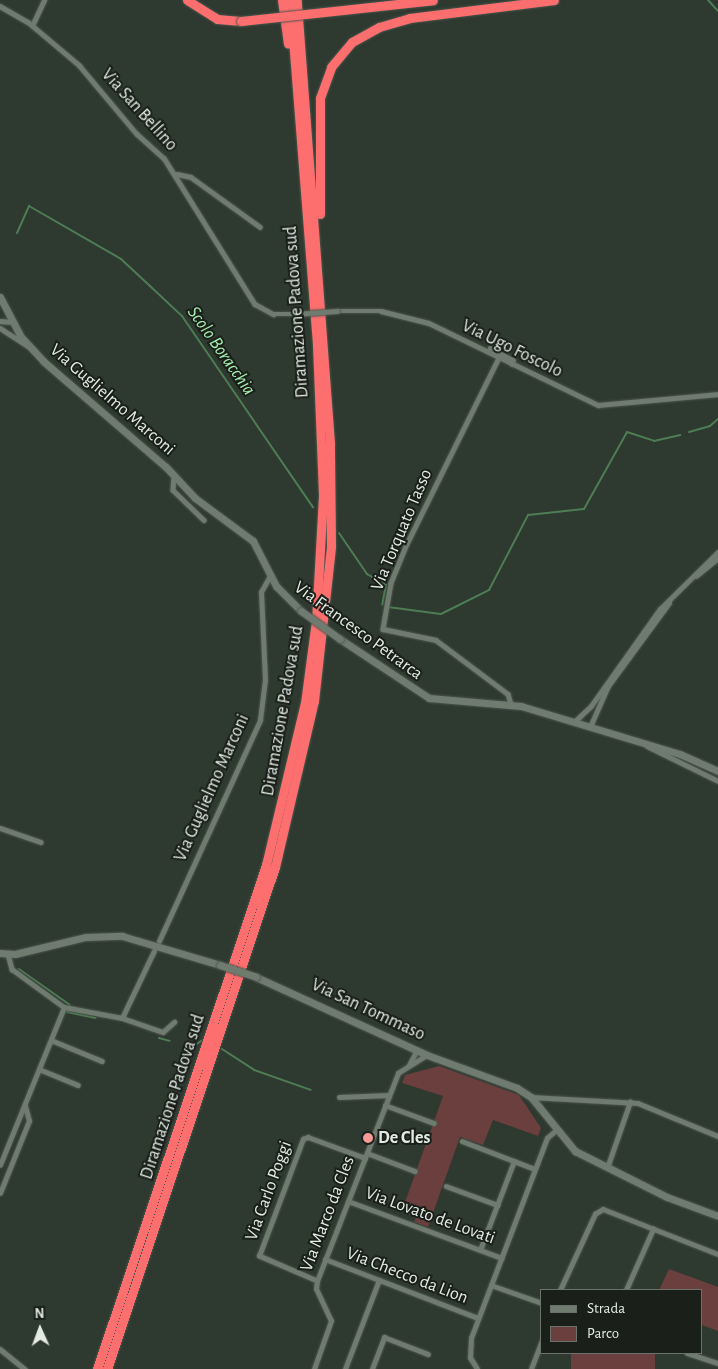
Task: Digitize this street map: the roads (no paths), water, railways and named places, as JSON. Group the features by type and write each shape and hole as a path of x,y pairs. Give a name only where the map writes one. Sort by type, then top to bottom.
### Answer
{"highway":[{"path":"187,0 217,19 241,19 433,0"},
{"path":"193,0 207,11 241,19 391,0"},
{"path":"282,0 296,82"},
{"name":"Diramazione Padova sud","path":"97,1369 266,865 306,702 316,622 323,494 317,344 290,0"},
{"name":"Diramazione Padova sud","path":"107,1369 297,789 315,692 331,546 320,279 297,0"},
{"path":"320,279 317,124 320,98 336,60 352,42 394,22 554,0"}],"street":[{"path":"32,26 44,0"},
{"name":"Via San Bellino","path":"0,6 32,26 79,65 177,174 191,177 260,227"},
{"name":"Via Ugo Foscolo","path":"177,174 255,304 273,314 337,311 404,314 598,405 718,394"},
{"path":"0,296 13,323"},
{"path":"0,321 13,323"},
{"name":"Via Guglielmo Marconi","path":"0,328 13,323 29,347"},
{"name":"Via Guglielmo Marconi","path":"0,328 29,347 174,475 202,504 253,541 270,576 261,592 265,680 260,720 159,941"},
{"path":"490,348 513,360 512,364"},
{"name":"Via Torquato Tasso","path":"499,358 407,544 391,583 383,629 436,640 508,694 511,704"},
{"name":"Via Guglielmo Marconi","path":"174,475 172,490 204,520"},
{"path":"574,722 591,706 660,609 718,552"},
{"path":"590,727 595,708 644,632 718,558"},
{"name":"Via Francesco Petrarca","path":"270,576 301,612 429,698 511,704 642,742 718,771"},
{"name":"Via Francesco Petrarca","path":"642,742 718,781"},
{"path":"0,828 41,842"},
{"name":"Via San Tommaso","path":"4,953 86,937 122,936 256,977 427,1055 517,1088 531,1097 630,1102 652,1106 718,1136"},
{"path":"122,1018 154,951"},
{"path":"4,953 12,969 64,1007 122,1018 162,1032 174,1022"},
{"path":"0,1166 64,1007"},
{"path":"51,1040 102,1061"},
{"name":"Via Marco da Cles","path":"314,1369 331,1321 316,1289 317,1281 388,1095 398,1073 408,1065 417,1050"},
{"name":"Via Marco da Cles","path":"408,1065 421,1062 427,1055"},
{"path":"39,1069 78,1085"},
{"path":"339,1097 388,1095"},
{"path":"531,1097 555,1131 575,1151 608,1168 718,1216"},
{"path":"608,1168 630,1102"},
{"path":"385,1104 434,1123"},
{"path":"0,1193 29,1121 25,1106"},
{"path":"478,1369 470,1358 470,1344 478,1318 547,1138 555,1131"},
{"name":"Via Carlo Poggi","path":"317,1281 259,1256 303,1139 308,1136 364,1158"},
{"path":"462,1141 535,1169"},
{"name":"Via Marco da Cles","path":"367,1152 415,1171"},
{"path":"480,1250 514,1161"},
{"path":"446,1186 498,1205"},
{"name":"Via Lovato de Lovati","path":"348,1201 502,1258"},
{"path":"560,1289 598,1210 608,1210 718,1254"},
{"path":"626,1289 653,1229"},
{"name":"Via Checco da Lion","path":"325,1259 478,1318"},
{"path":"345,1369 379,1280"},
{"path":"492,1285 540,1302"},
{"path":"372,1369 384,1337 428,1354"},
{"path":"531,1369 540,1345"},
{"path":"0,1349 25,1369"},
{"path":"690,1354 718,1363"}],"waterway":[{"path":"708,0 718,11"},
{"name":"Scolo Boracchia","path":"17,233 29,206 121,259 182,316 313,507"},
{"name":"Scolo Boracchia","path":"689,432 710,426 718,419"},
{"name":"Scolo Boracchia","path":"388,607 441,614 489,590 528,515 584,509 627,432 654,441 680,435"},
{"name":"Scolo Boracchia","path":"339,533 367,574 386,585 382,605"},
{"path":"19,969 70,1005"},
{"path":"67,1012 95,1018"},
{"path":"159,1038 170,1041"},
{"path":"190,1049 201,1041"},
{"path":"222,1049 254,1070 311,1090"}],"place":[{"name":"De Cles","path":"368,1138"}]}
